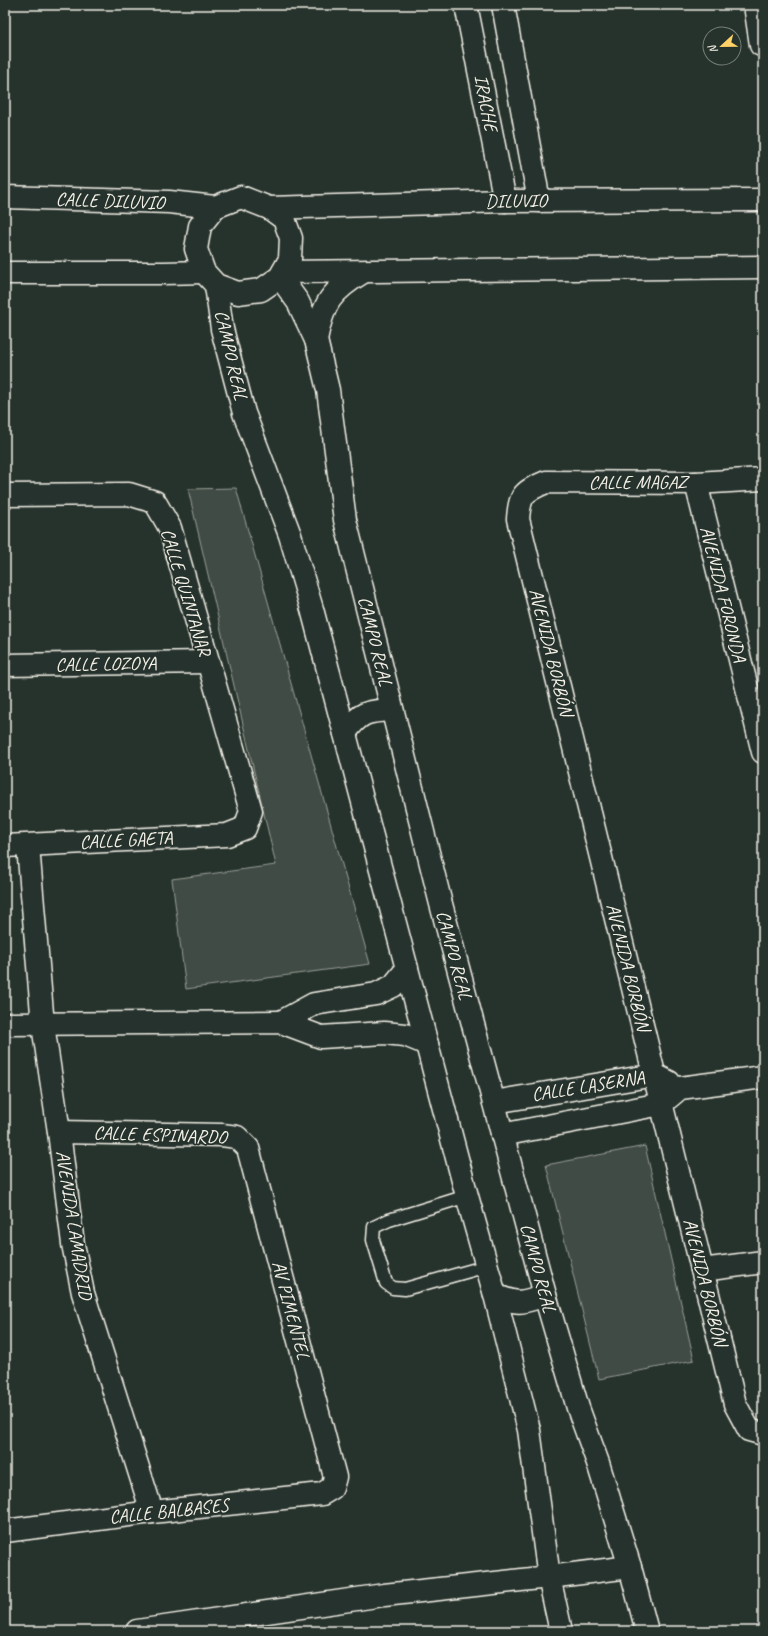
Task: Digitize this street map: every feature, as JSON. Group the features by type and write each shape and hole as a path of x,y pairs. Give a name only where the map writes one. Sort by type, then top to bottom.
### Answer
{"street":[{"name":"IRACHE","path":"466,5 505,201"},
{"name":"IRACHE","path":"503,5 539,201"},
{"path":"754,5 760,45"},
{"name":"CALLE DILUVIO","path":"5,197 168,202 214,207"},
{"path":"5,273 164,274 210,278 238,293 261,290 281,275 290,259 291,238 284,219 269,208 241,197 214,207 200,226 196,250 210,278"},
{"name":"DILUVIO","path":"269,208 505,201 763,200"},
{"path":"281,275 363,272 763,267"},
{"path":"316,340 325,306 334,293 345,283 363,272"},
{"name":"CAMPO REAL","path":"281,275 298,302 316,340 328,390 345,520 441,904 545,1295 578,1408 598,1463 630,1566 647,1631"},
{"name":"CAMPO REAL","path":"210,278 244,414 290,535 312,609 467,1196 495,1295 529,1430 549,1577 561,1631"},
{"name":"CALLE MAGAZ","path":"519,501 529,489 546,482 696,483 763,479"},
{"name":"AVENIDA FORONDA","path":"696,483 763,752"},
{"name":"CALLE QUINTANAR","path":"5,495 130,494 155,502 170,528 251,811 245,828"},
{"name":"AVENIDA BORBÓN","path":"519,501 518,519 735,1404 756,1432"},
{"name":"CALLE LOZOYA","path":"5,665 208,662"},
{"path":"345,733 355,719 371,711 392,710"},
{"name":"CALLE GAETA","path":"5,846 227,835 245,828"},
{"name":"AVENIDA LAMADRID","path":"28,846 42,1025 59,1132 73,1244 83,1293 152,1512"},
{"path":"281,1022 314,1004 376,994 393,986 407,969"},
{"path":"5,1024 42,1025 281,1022 321,1037 384,1034 405,1035 427,1044"},
{"name":"CALLE LASERNA","path":"494,1102 655,1075 680,1088 661,1104 502,1135"},
{"path":"680,1088 763,1078"},
{"name":"CALLE ESPINARDO","path":"59,1132 222,1135 237,1137"},
{"name":"AV PIMENTEL","path":"237,1137 248,1148 335,1477 332,1488"},
{"path":"702,1270 763,1262"},
{"path":"495,1295 512,1302 527,1301 545,1295"},
{"name":"CALLE BALBASES","path":"5,1531 152,1512 322,1494 332,1488"},
{"path":"137,1631 384,1595 549,1577 630,1566"}],"lane":[{"path":"467,1196 389,1220 374,1227 373,1240 386,1283 393,1288 405,1288 487,1266"}],"shaded area":[{"path":"236,488 370,964 186,989 172,879 276,865 188,489"},
{"path":"645,1146 694,1360 599,1379 546,1165"}]}
